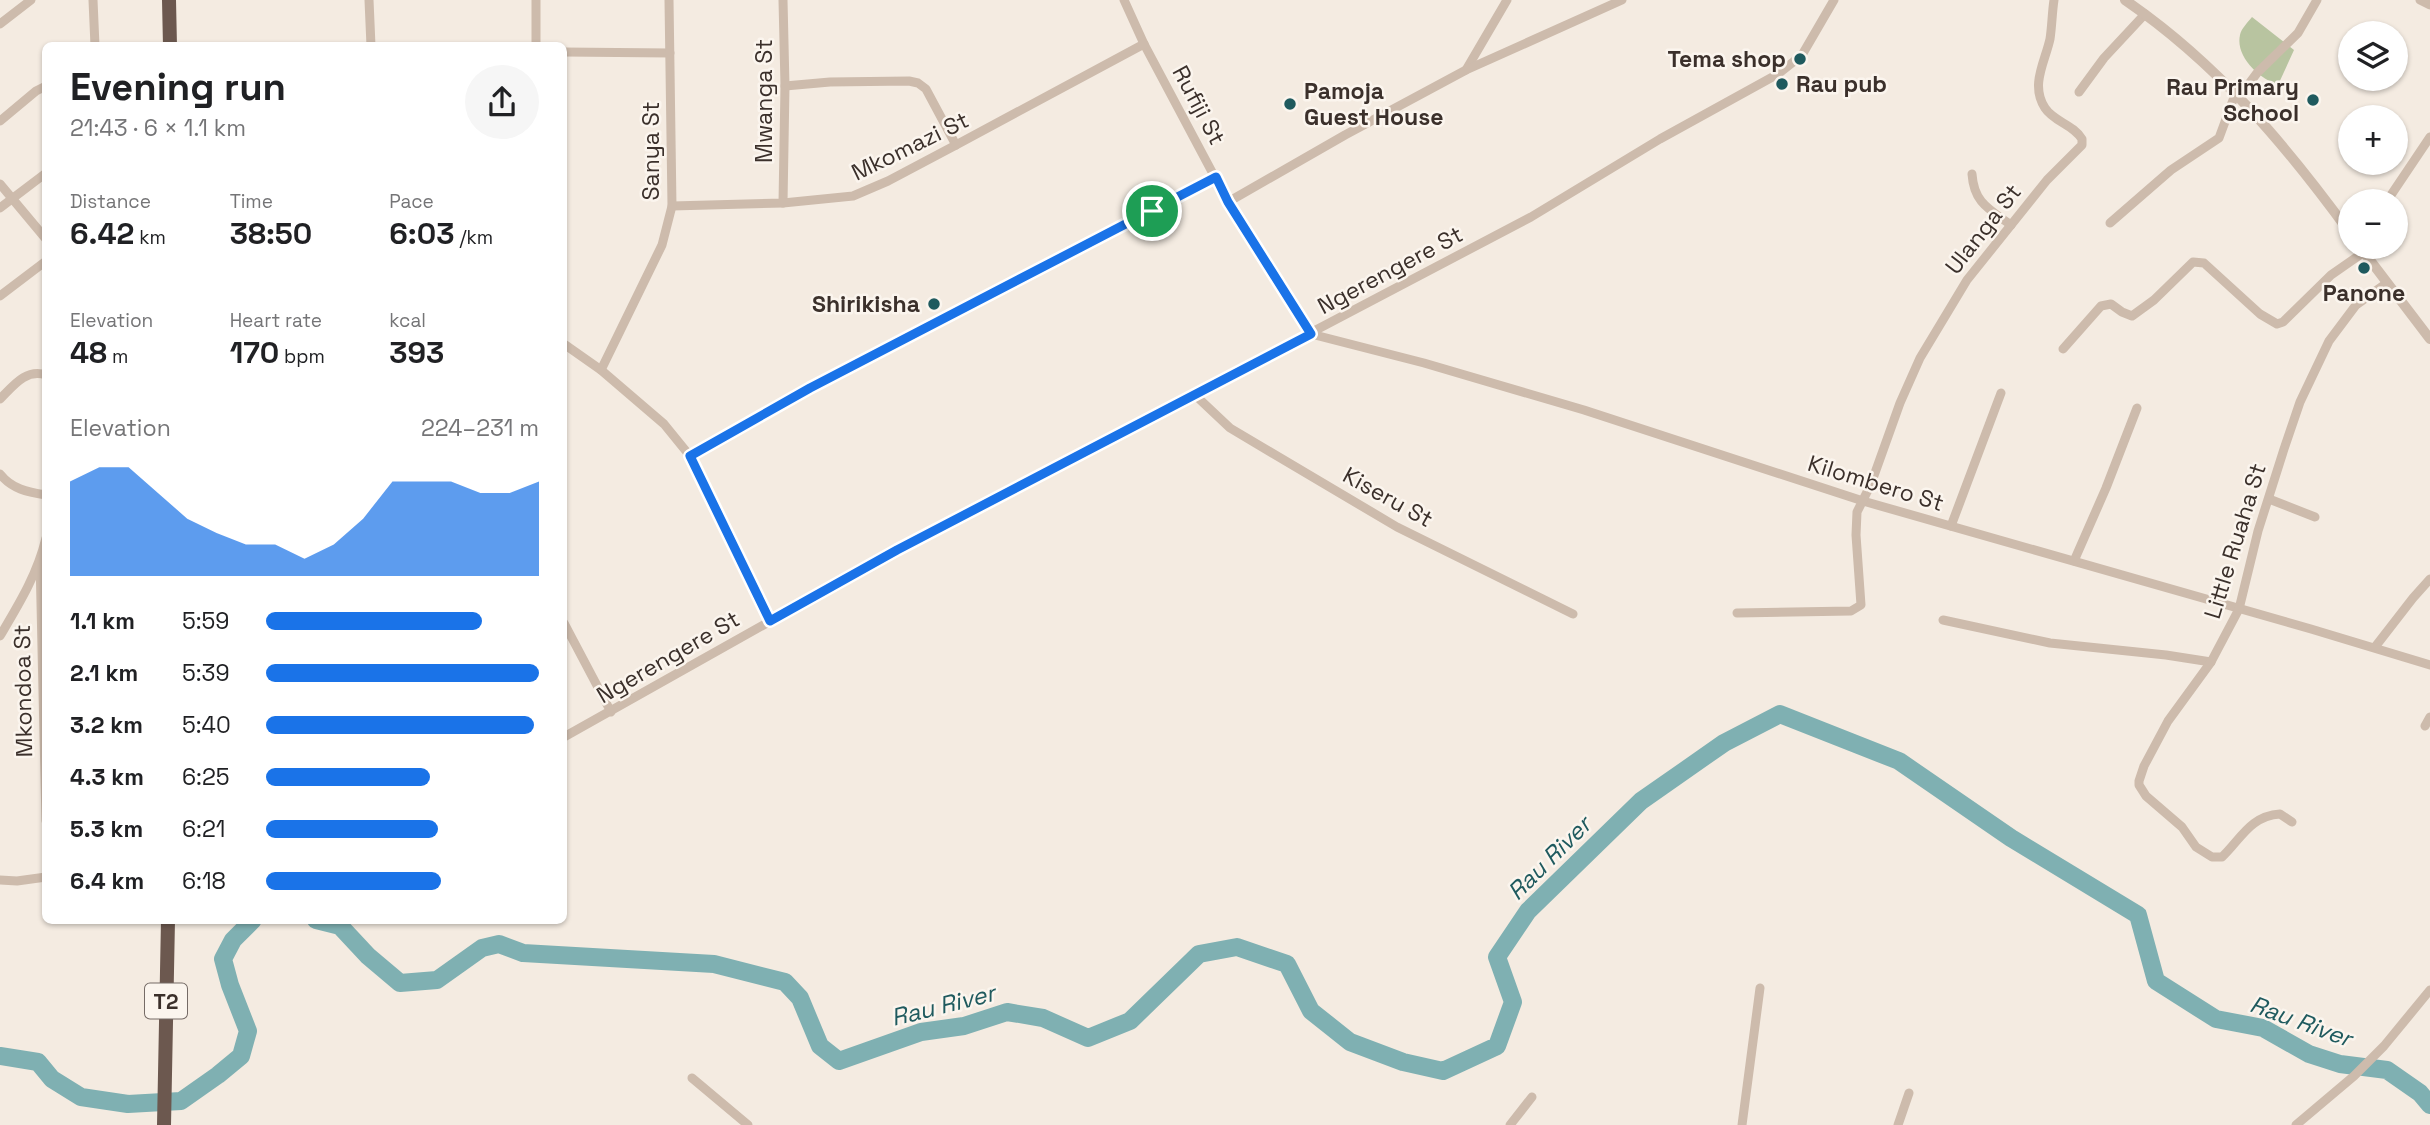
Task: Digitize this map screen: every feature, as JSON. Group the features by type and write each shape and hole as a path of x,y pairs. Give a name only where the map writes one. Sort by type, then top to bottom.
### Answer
{"highway":[{"path":"169,0 173,42"},
{"name":"T2","path":"164,1122 168,924"}],"street":[{"path":"0,24 31,0"},
{"path":"93,0 95,42"},
{"path":"369,0 371,42"},
{"path":"536,0 536,42"},
{"name":"Sanya St","path":"601,370 662,245 672,206 669,0"},
{"name":"Mwanga St","path":"783,0 783,203"},
{"name":"Rufiji St","path":"1124,0 1144,44 1228,202 1311,334"},
{"path":"1466,70 1507,0"},
{"path":"1228,202 1466,70 1622,0"},
{"name":"Ngerengere St","path":"567,735 897,550 1531,217 1660,139 1778,74 1802,55 1835,0"},
{"name":"Ulanga St","path":"1737,613 1851,611 1860,607 1862,602 1856,521 1900,403 1934,333 1967,280 2051,174 2081,148 2082,141 2076,130 2045,109 2037,88 2049,41 2054,0"},
{"path":"2125,0 2160,24 2238,94 2315,185 2338,217"},
{"path":"2110,223 2171,170 2219,138 2238,94 2298,33 2317,0"},
{"path":"2420,0 2430,5"},
{"path":"2079,92 2104,58 2145,14"},
{"name":"Mkomazi St","path":"672,206 783,203 853,196 956,145 1144,44"},
{"path":"567,52 670,53"},
{"path":"785,86 853,81 918,83 926,89 956,145"},
{"path":"0,121 42,88"},
{"path":"2395,189 2430,137"},
{"path":"1972,174 1978,199 2011,225"},
{"path":"0,208 42,176"},
{"path":"690,456 810,388 1216,177"},
{"path":"0,184 42,234"},
{"path":"2063,349 2101,306 2111,304 2132,316 2154,300 2193,262 2204,263 2260,314 2271,321 2281,323 2350,259"},
{"path":"2370,259 2430,340"},
{"path":"0,296 42,264"},
{"name":"Little Ruaha St","path":"2292,822 2280,814 2264,818 2238,836 2222,857 2212,857 2196,847 2182,827 2146,796 2139,785 2144,766 2168,721 2211,662 2239,608 2269,499 2300,402 2329,341 2344,318 2387,282"},
{"name":"Kilombero St","path":"1311,334 1424,363 1584,410 1863,501 2430,665"},
{"path":"567,346 601,370 664,424 690,456 770,621"},
{"path":"0,399 21,378 32,373 42,374"},
{"path":"1951,526 2001,393"},
{"name":"Kiseru St","path":"1195,395 1230,428 1397,527 1573,614"},
{"path":"2074,561 2137,408"},
{"path":"0,474 5,481 22,491 42,494"},
{"path":"2269,499 2315,517"},
{"path":"0,636 25,595 42,553"},
{"name":"Mkondoa St","path":"40,561 42,648"},
{"path":"2375,647 2430,579"},
{"path":"1942,620 2050,643 2211,662"},
{"path":"567,629 611,712"},
{"path":"2425,726 2430,717"},
{"path":"0,880 42,878"},
{"path":"1742,1125 1760,988"},
{"path":"2296,1125 2354,1076 2384,1046 2430,990"},
{"path":"692,1078 748,1125"},
{"path":"1898,1125 1909,1093"},
{"path":"1510,1125 1532,1097"}],"green space":[{"path":"2252,17 2294,50 2278,85 2250,66 2241,51 2241,33"}],"waterway":[{"name":"Rau River","path":"332,924 340,926 368,956 400,983 437,980 482,948 499,944 523,953 714,964 785,982 800,998 820,1046 839,1061 921,1032 964,1026 1007,1012 1043,1018 1088,1038 1130,1021 1199,954 1237,947 1287,964 1311,1011 1350,1042 1403,1062 1443,1071 1497,1046 1513,1002 1497,957 1528,911 1641,801 1724,743 1780,714 1899,761 2011,838 2138,915 2156,981 2216,1019 2263,1028 2309,1054 2340,1064 2387,1070 2420,1093 2430,1105"},
{"name":"Rau River","path":"0,1056 38,1062 52,1079 81,1097 128,1104 181,1101 241,1056 248,1031 223,959 233,940 249,924"}],"place":[{"name":"Tema shop","path":"1800,59"},
{"name":"Rau pub","path":"1782,84"},
{"name":"Rau Primary School","path":"2313,100"},
{"name":"Pamoja Guest House","path":"1290,104"},
{"name":"Panone","path":"2364,268"},
{"name":"Shirikisha","path":"934,304"}],"route":[{"path":"1216,177 1228,202 1311,334 897,550 770,621 690,456 810,388 1152,211 1216,177"}]}
